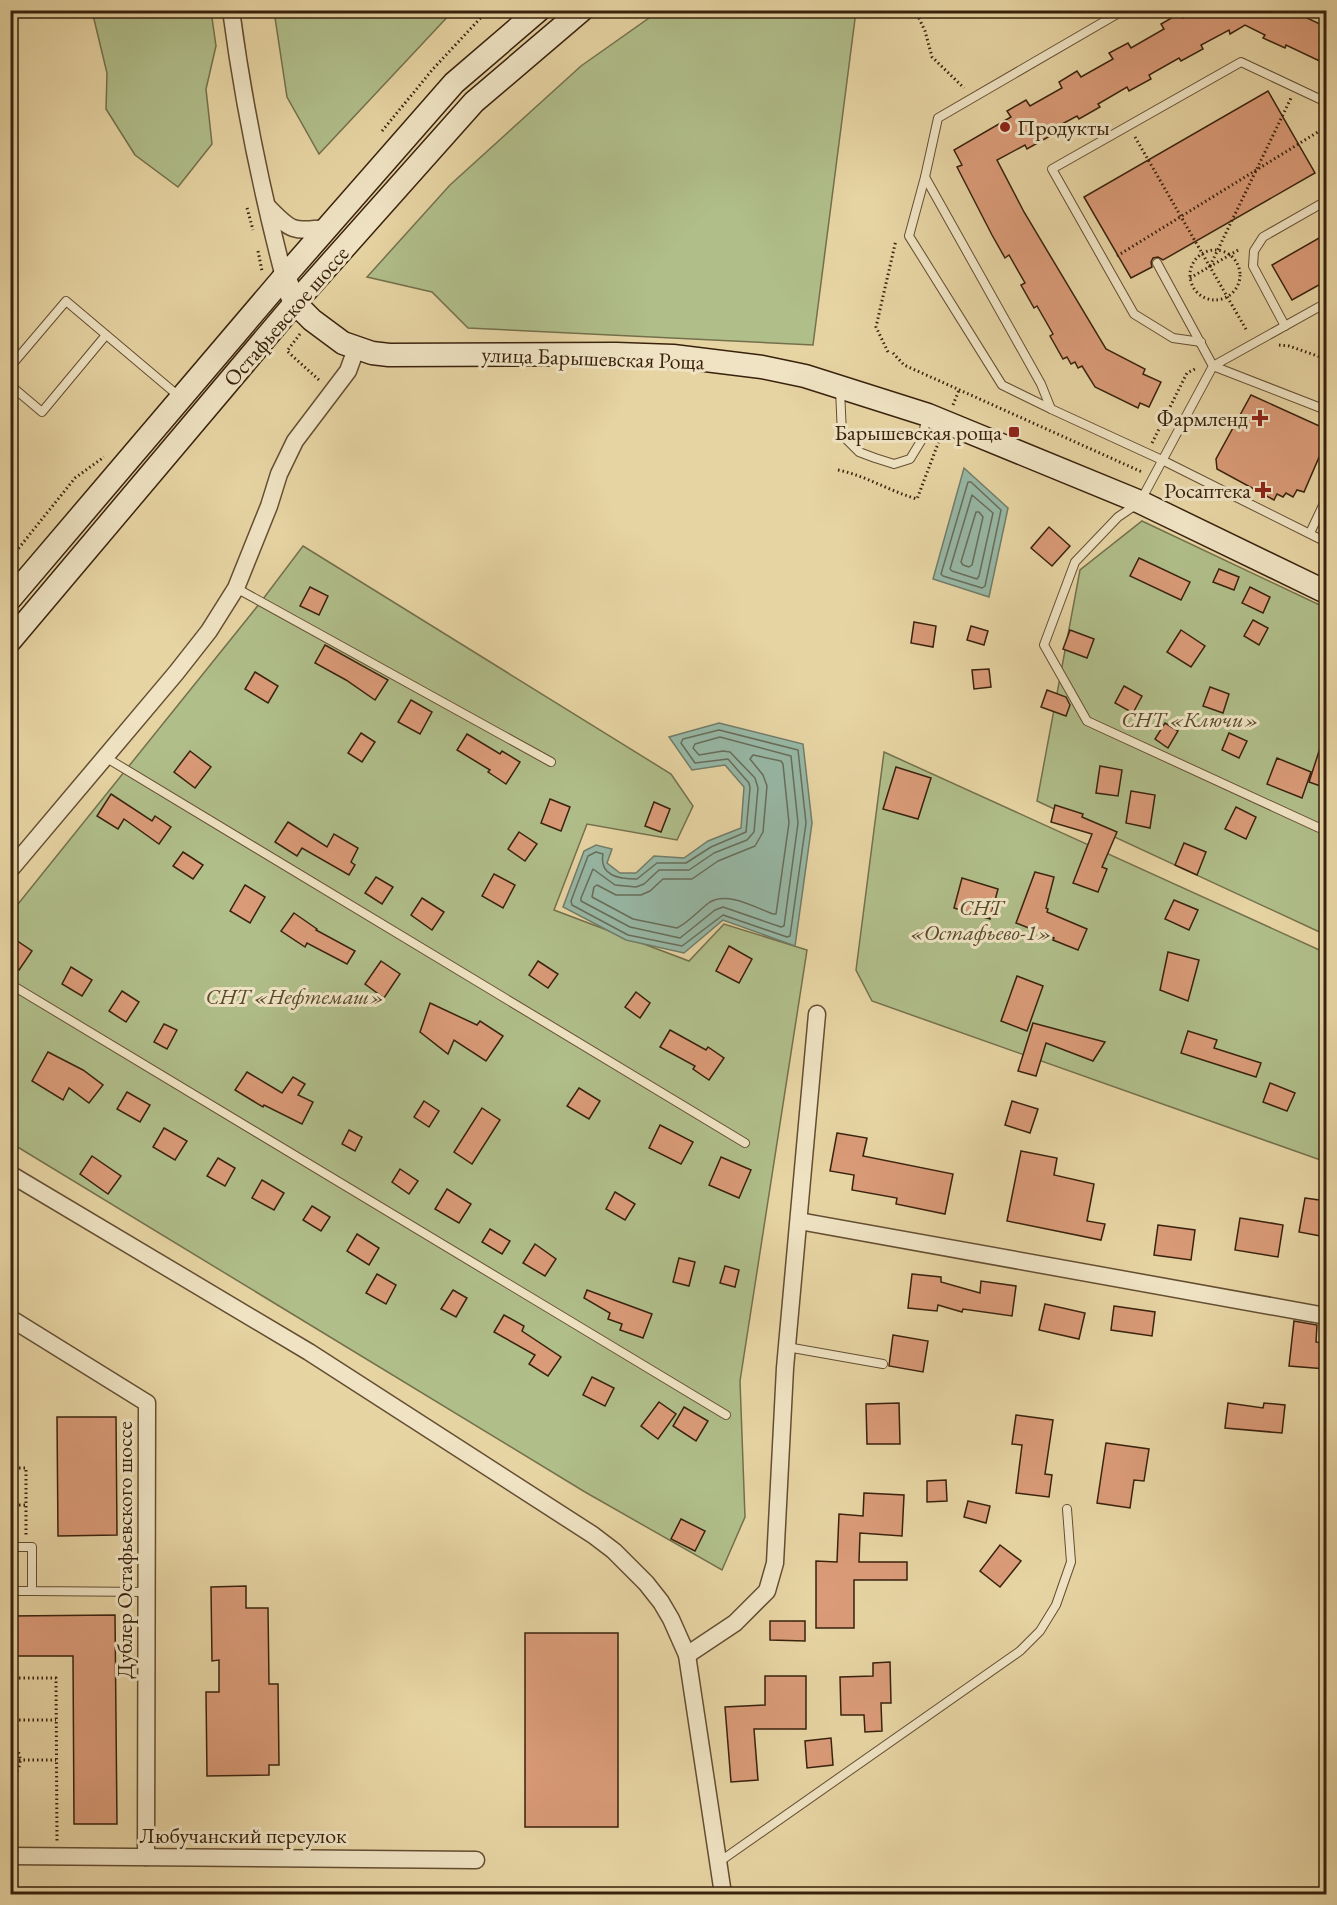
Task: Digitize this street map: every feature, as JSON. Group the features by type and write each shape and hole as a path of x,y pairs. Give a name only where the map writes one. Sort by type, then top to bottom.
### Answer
{"main road":[{"name":"Остафьевское шоссе","path":"10,599 326,228 454,83 539,10"},
{"name":"Остафьевское шоссе","path":"10,641 296,303 474,102 582,10"},
{"name":"улица Барышевская Роща","path":"284,277 296,303 312,320 343,343 356,349 389,355 673,356 762,367 840,386 928,415 1140,502 1326,592"}],"street":[{"name":"улица Барышевская Роща","path":"231,10 243,93 265,204 284,277"},
{"path":"265,204 285,225 306,230 326,228"},
{"path":"10,870 203,639 236,588 269,506 279,474 295,441 348,371 356,349"},
{"path":"687,1655 735,1623 767,1592 775,1563 787,1347 817,1014"},
{"path":"10,1174 309,1352 593,1535 614,1551 646,1583 672,1619 687,1655 723,1894"},
{"path":"799,1221 1326,1316"},
{"name":"Дублер Остафьевского шоссе","path":"10,1318 147,1403 146,1857"},
{"name":"Любучанский переулок","path":"10,1856 476,1860"}],"lane":[{"path":"1124,10 938,118 909,237 1002,384 1162,460 1326,542"},
{"path":"1201,342 1173,338 1134,314 1052,170 1241,62 1326,102"},
{"path":"925,177 1041,384 1051,409"},
{"path":"1285,326 1253,266 1254,251 1263,237 1326,201"},
{"path":"1157,263 1214,366 1326,410"},
{"path":"10,368 66,301 182,398"},
{"path":"1326,303 1214,366 1140,502 1118,518 1075,562 1044,645 1087,721 1326,831"},
{"path":"10,385 42,412 106,335"},
{"path":"840,386 842,435 859,452 894,464 910,459 921,441 928,415"},
{"path":"1310,533 1326,499"},
{"path":"236,588 551,762"},
{"path":"105,757 745,1143"},
{"path":"10,984 726,1416"},
{"path":"787,1347 883,1364"},
{"path":"719,1862 1020,1651 1040,1631 1056,1605 1071,1562 1067,1509"},
{"path":"10,1547 32,1547 32,1591"},
{"path":"10,1591 147,1592"}],"path":[{"path":"379,135 434,69 488,10"},
{"path":"1210,267 1295,88"},
{"path":"1129,126 1254,343"},
{"path":"1105,263 1326,127"},
{"path":"1190,278 1263,237"},
{"path":"1218,250 1230,255 1236,262 1240,272 1239,282 1235,290 1227,297 1218,300 1208,299 1199,295 1193,287 1190,278 1191,268 1202,253 1218,250"},
{"path":"302,332 287,351 323,383"},
{"path":"893,353 904,365 1153,478"},
{"path":"952,408 959,390"},
{"path":"10,1468 26,1468 26,1547"},
{"path":"10,1505 26,1505"},
{"path":"10,1678 56,1678 57,1857"},
{"path":"10,1720 56,1720"},
{"path":"10,1742 20,1752 21,1760 20,1767 10,1779"},
{"path":"10,1760 57,1760"}],"green space":[{"path":"274,10 453,11 319,154 287,97"},
{"path":"89,11 211,11 216,46 206,89 212,144 178,187 135,155 106,109 107,73 93,15"},
{"path":"659,11 856,11 813,345 468,328 432,292 367,277 450,185 581,66"},
{"name":"СНТ «Ключи»","path":"1142,521 1326,608 1326,935 1037,801 1080,570"},
{"name":"СНТ «Нефтемаш»","path":"303,546 671,774 693,806 677,840 587,824 554,910 689,961 724,924 807,950 740,1381 745,1517 722,1570 585,1492 11,1143 10,914 260,603"},
{"name":"СНТ «Остафьево-1»","path":"884,752 1326,953 1326,1162 872,1001 856,970"}],"water":[{"path":"964,468 1008,508 989,597 933,579"},
{"path":"719,723 803,744 812,823 795,946 723,920 684,953 626,940 563,907 584,851 596,845 612,849 607,863 620,873 636,873 654,856 684,858 708,841 741,828 744,787 725,765 692,770 669,737"}],"building":[{"path":"1197,10 1311,10 1307,18 1326,27 1326,64 1286,45 1285,48 1263,38 1265,35 1245,25 1230,34 1229,30 1201,45 1203,49 1181,61 1179,58 1149,75 1151,79 1129,91 1127,87 1098,104 1100,107 1079,119 1077,116 1047,132 1050,136 1027,149 1025,145 997,160 1024,212 1106,349 1145,369 1143,374 1161,382 1149,407 1140,403 1138,408 1095,387 1082,366 1078,368 1075,362 1071,364 1067,357 1063,359 1050,336 1053,334 1037,306 1034,308 1021,285 1025,283 1009,255 1005,258 992,235 957,167 962,165 954,150 1011,117 1007,111 1026,100 1030,106 1062,88 1059,82 1077,71 1081,77 1113,59 1109,53 1128,43 1131,48 1164,29 1161,24 1180,13 1183,18"},
{"path":"1268,91 1315,173 1163,260 1158,257 1153,258 1152,267 1131,278 1084,197"},
{"path":"1326,234 1326,281 1292,300 1272,265"},
{"path":"1251,395 1326,429 1326,441 1304,492 1297,490 1293,497 1286,493 1283,497 1277,494 1274,500 1217,469 1216,459"},
{"path":"1049,527 1070,546 1052,566 1031,548"},
{"path":"1139,558 1190,582 1181,600 1130,576"},
{"path":"1219,569 1239,577 1234,590 1213,582"},
{"path":"310,587 328,596 319,615 300,606"},
{"path":"1250,587 1270,597 1263,613 1242,603"},
{"path":"1253,620 1268,628 1259,645 1244,636"},
{"path":"914,622 936,626 933,647 911,643"},
{"path":"971,626 988,631 984,645 967,640"},
{"path":"1070,630 1094,639 1087,658 1063,649"},
{"path":"1181,630 1205,646 1191,667 1167,652"},
{"path":"325,645 388,680 375,700 346,680 315,663"},
{"path":"989,669 991,687 974,689 972,670"},
{"path":"255,672 278,686 268,703 245,689"},
{"path":"1124,686 1142,696 1133,713 1115,703"},
{"path":"1210,687 1229,694 1223,713 1203,706"},
{"path":"1047,690 1066,697 1070,705 1066,716 1041,707"},
{"path":"411,700 432,712 420,734 398,722"},
{"path":"1165,723 1178,731 1168,748 1155,739"},
{"path":"361,733 375,742 362,762 348,753"},
{"path":"1229,733 1247,741 1239,758 1222,750"},
{"path":"467,734 500,754 502,751 520,762 506,784 488,772 490,770 457,750"},
{"path":"1324,736 1326,736 1326,788 1309,782"},
{"path":"190,751 211,767 195,788 174,772"},
{"path":"1277,758 1311,772 1302,798 1267,784"},
{"path":"1100,766 1122,770 1118,796 1096,793"},
{"path":"896,767 931,778 918,819 883,809"},
{"path":"1131,791 1155,795 1150,828 1126,823"},
{"path":"111,794 152,821 155,816 171,827 159,844 124,819 118,829 97,816"},
{"path":"550,799 570,807 561,831 541,823"},
{"path":"654,802 670,809 661,832 645,826"},
{"path":"1055,805 1083,814 1082,817 1117,832 1102,867 1107,869 1098,892 1073,883 1092,834 1051,822"},
{"path":"1236,807 1256,817 1246,839 1225,829"},
{"path":"288,822 327,847 334,834 358,848 351,862 355,865 349,875 302,848 297,856 275,842"},
{"path":"519,832 537,844 525,861 508,849"},
{"path":"1184,843 1206,852 1197,875 1175,865"},
{"path":"183,852 203,865 193,879 173,866"},
{"path":"1035,872 1054,877 1047,912 1087,929 1078,950 1016,923"},
{"path":"494,874 515,885 503,908 482,896"},
{"path":"376,877 393,887 382,904 365,893"},
{"path":"962,878 998,889 990,919 954,908"},
{"path":"245,885 265,897 250,923 230,911"},
{"path":"422,898 444,912 432,930 411,915"},
{"path":"1174,900 1198,910 1189,930 1165,919"},
{"path":"294,913 316,930 355,951 347,964 307,943 305,947 281,931"},
{"path":"10,936 32,951 19,970 10,964"},
{"path":"729,946 752,959 739,983 716,971"},
{"path":"1168,952 1199,960 1188,1001 1160,990"},
{"path":"381,961 400,974 384,998 365,984"},
{"path":"538,961 558,974 548,988 529,975"},
{"path":"71,967 92,980 82,996 62,984"},
{"path":"1017,976 1043,986 1027,1031 1001,1021"},
{"path":"122,991 139,1002 126,1022 109,1011"},
{"path":"636,992 650,1003 640,1018 625,1007"},
{"path":"430,1003 477,1025 480,1021 503,1036 486,1061 454,1040 448,1054 420,1032"},
{"path":"1033,1023 1105,1042 1093,1061 1046,1043 1036,1076 1018,1071"},
{"path":"164,1024 177,1030 167,1049 154,1042"},
{"path":"670,1030 706,1050 708,1047 724,1058 709,1080 693,1069 695,1066 660,1047"},
{"path":"1188,1031 1217,1040 1214,1048 1261,1063 1256,1077 1181,1053"},
{"path":"48,1052 83,1070 103,1085 89,1103 69,1088 63,1100 32,1081"},
{"path":"247,1072 282,1093 293,1077 305,1084 298,1095 313,1102 302,1124 264,1105 263,1107 235,1090"},
{"path":"1270,1083 1295,1093 1287,1111 1263,1102"},
{"path":"579,1088 600,1101 589,1119 567,1106"},
{"path":"127,1092 150,1105 140,1122 117,1109"},
{"path":"424,1101 439,1111 429,1127 414,1117"},
{"path":"1012,1101 1038,1109 1030,1133 1005,1125"},
{"path":"482,1108 500,1120 472,1164 454,1152"},
{"path":"660,1125 693,1142 681,1164 649,1148"},
{"path":"164,1128 187,1141 175,1160 153,1147"},
{"path":"349,1130 362,1137 355,1151 342,1144"},
{"path":"837,1133 867,1138 863,1156 953,1174 945,1214 896,1204 897,1198 852,1190 854,1175 830,1171"},
{"path":"1021,1151 1057,1158 1054,1175 1094,1184 1087,1221 1105,1224 1101,1240 1007,1221"},
{"path":"92,1156 121,1176 108,1194 80,1174"},
{"path":"721,1157 751,1170 739,1198 709,1185"},
{"path":"218,1158 235,1168 225,1186 207,1176"},
{"path":"400,1169 418,1181 409,1194 392,1182"},
{"path":"262,1180 284,1193 274,1210 252,1198"},
{"path":"447,1189 471,1204 459,1223 435,1209"},
{"path":"615,1192 635,1204 625,1220 606,1209"},
{"path":"1305,1198 1326,1201 1326,1237 1299,1232"},
{"path":"312,1206 330,1217 321,1231 303,1220"},
{"path":"1240,1218 1283,1225 1278,1257 1235,1250"},
{"path":"1158,1225 1195,1230 1191,1260 1154,1255"},
{"path":"490,1229 510,1241 502,1254 482,1242"},
{"path":"357,1234 379,1248 369,1265 347,1251"},
{"path":"535,1244 556,1259 545,1276 523,1263"},
{"path":"679,1258 695,1262 689,1286 673,1282"},
{"path":"725,1266 739,1270 735,1287 720,1283"},
{"path":"377,1274 396,1285 386,1304 366,1293"},
{"path":"912,1274 941,1277 941,1282 980,1293 981,1281 1016,1286 1012,1316 963,1309 962,1312 938,1305 937,1311 908,1308"},
{"path":"453,1290 467,1298 456,1317 441,1309"},
{"path":"587,1290 652,1314 643,1338 620,1330 622,1324 608,1319 610,1313 584,1298"},
{"path":"1045,1304 1085,1313 1079,1339 1039,1330"},
{"path":"1114,1306 1155,1312 1152,1336 1111,1330"},
{"path":"504,1315 524,1326 522,1331 561,1357 548,1376 529,1364 535,1355 494,1332"},
{"path":"1294,1321 1317,1325 1316,1342 1326,1344 1326,1369 1289,1366"},
{"path":"893,1335 928,1341 923,1372 889,1366"},
{"path":"592,1377 614,1388 605,1406 583,1395"},
{"path":"659,1402 676,1414 658,1439 641,1426"},
{"path":"899,1403 900,1444 867,1444 866,1404"},
{"path":"1228,1403 1263,1408 1264,1403 1285,1405 1282,1433 1225,1428"},
{"path":"684,1407 708,1421 696,1441 673,1426"},
{"path":"1016,1415 1053,1420 1045,1474 1052,1475 1049,1497 1016,1493 1022,1445 1012,1444"},
{"path":"57,1417 116,1417 117,1535 58,1536"},
{"path":"1106,1443 1149,1449 1144,1481 1134,1480 1130,1508 1097,1503"},
{"path":"946,1480 947,1501 927,1502 927,1481"},
{"path":"864,1493 904,1495 902,1536 860,1533 859,1562 907,1562 907,1580 854,1580 854,1628 816,1628 816,1561 837,1562 839,1514 863,1516"},
{"path":"968,1501 990,1506 986,1523 964,1517"},
{"path":"681,1519 705,1531 695,1551 671,1539"},
{"path":"1000,1545 1021,1561 1000,1587 980,1571"},
{"path":"246,1586 246,1608 268,1608 269,1684 278,1684 279,1765 269,1765 269,1775 207,1776 206,1692 219,1692 219,1660 212,1661 211,1587"},
{"path":"115,1615 117,1824 74,1824 73,1656 10,1656 10,1616"},
{"path":"770,1621 805,1621 805,1641 770,1640"},
{"path":"525,1633 618,1633 618,1827 525,1827"},
{"path":"890,1662 891,1703 881,1703 882,1731 865,1732 864,1715 841,1715 840,1677 873,1676 873,1663"},
{"path":"765,1676 806,1676 806,1729 754,1729 758,1780 731,1782 725,1707 765,1705"},
{"path":"831,1738 833,1765 807,1768 805,1741"}],"place":[{"name":"Продукты","path":"1005,127"},
{"name":"Фармленд","path":"1260,418"},
{"name":"Барышевская роща","path":"1014,432"},
{"name":"Росаптека","path":"1263,490"}]}
